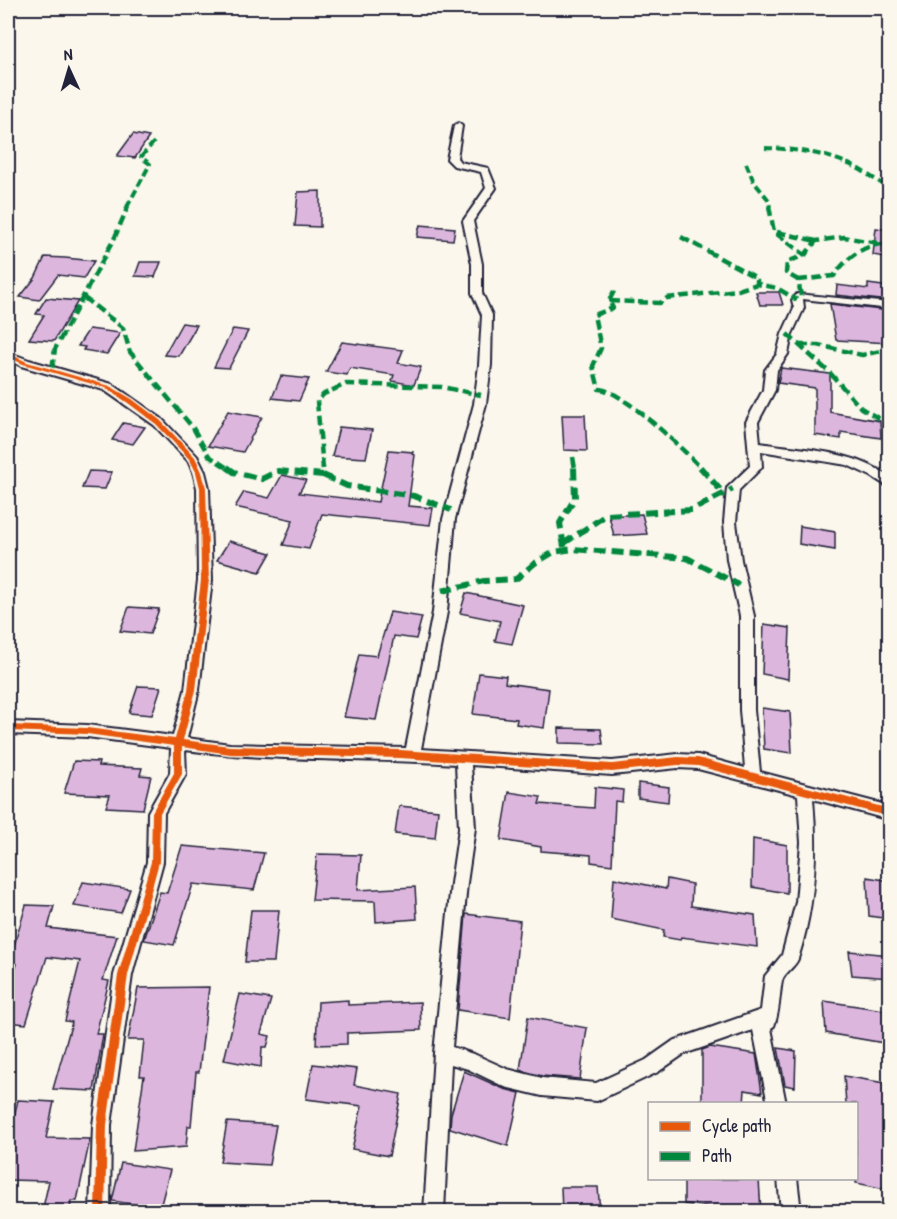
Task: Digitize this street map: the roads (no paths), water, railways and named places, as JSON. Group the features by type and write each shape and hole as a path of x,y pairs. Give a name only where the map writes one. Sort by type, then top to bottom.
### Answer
{"street":[{"path":"412,755 440,612 449,519 480,404 485,364 487,315 477,293 477,264 468,221 491,188 485,170 457,164 452,159 458,126"},
{"path":"753,777 747,710 747,616 740,591 730,522 733,488 756,467 752,422 770,390 771,370 782,354 787,334 799,308 797,300 801,296 890,306"},
{"path":"8,355 25,363 108,387 158,422 193,459 199,472 204,513 205,580 192,690 178,745 178,774 156,812 155,862 123,975 102,1125 100,1212"},
{"path":"753,446 849,461 890,484"},
{"path":"8,728 87,731 178,745 230,750 412,755 612,768 688,762 890,813"},
{"path":"434,1212 443,1053 459,883 467,828 463,759"},
{"path":"443,1053 477,1064 505,1078 542,1088 597,1092 652,1066 679,1047 760,1019 768,1020 773,998 774,976 789,959 804,902 809,843 805,791"},
{"path":"760,1019 777,1102"},
{"path":"787,1180 791,1212"}]}
